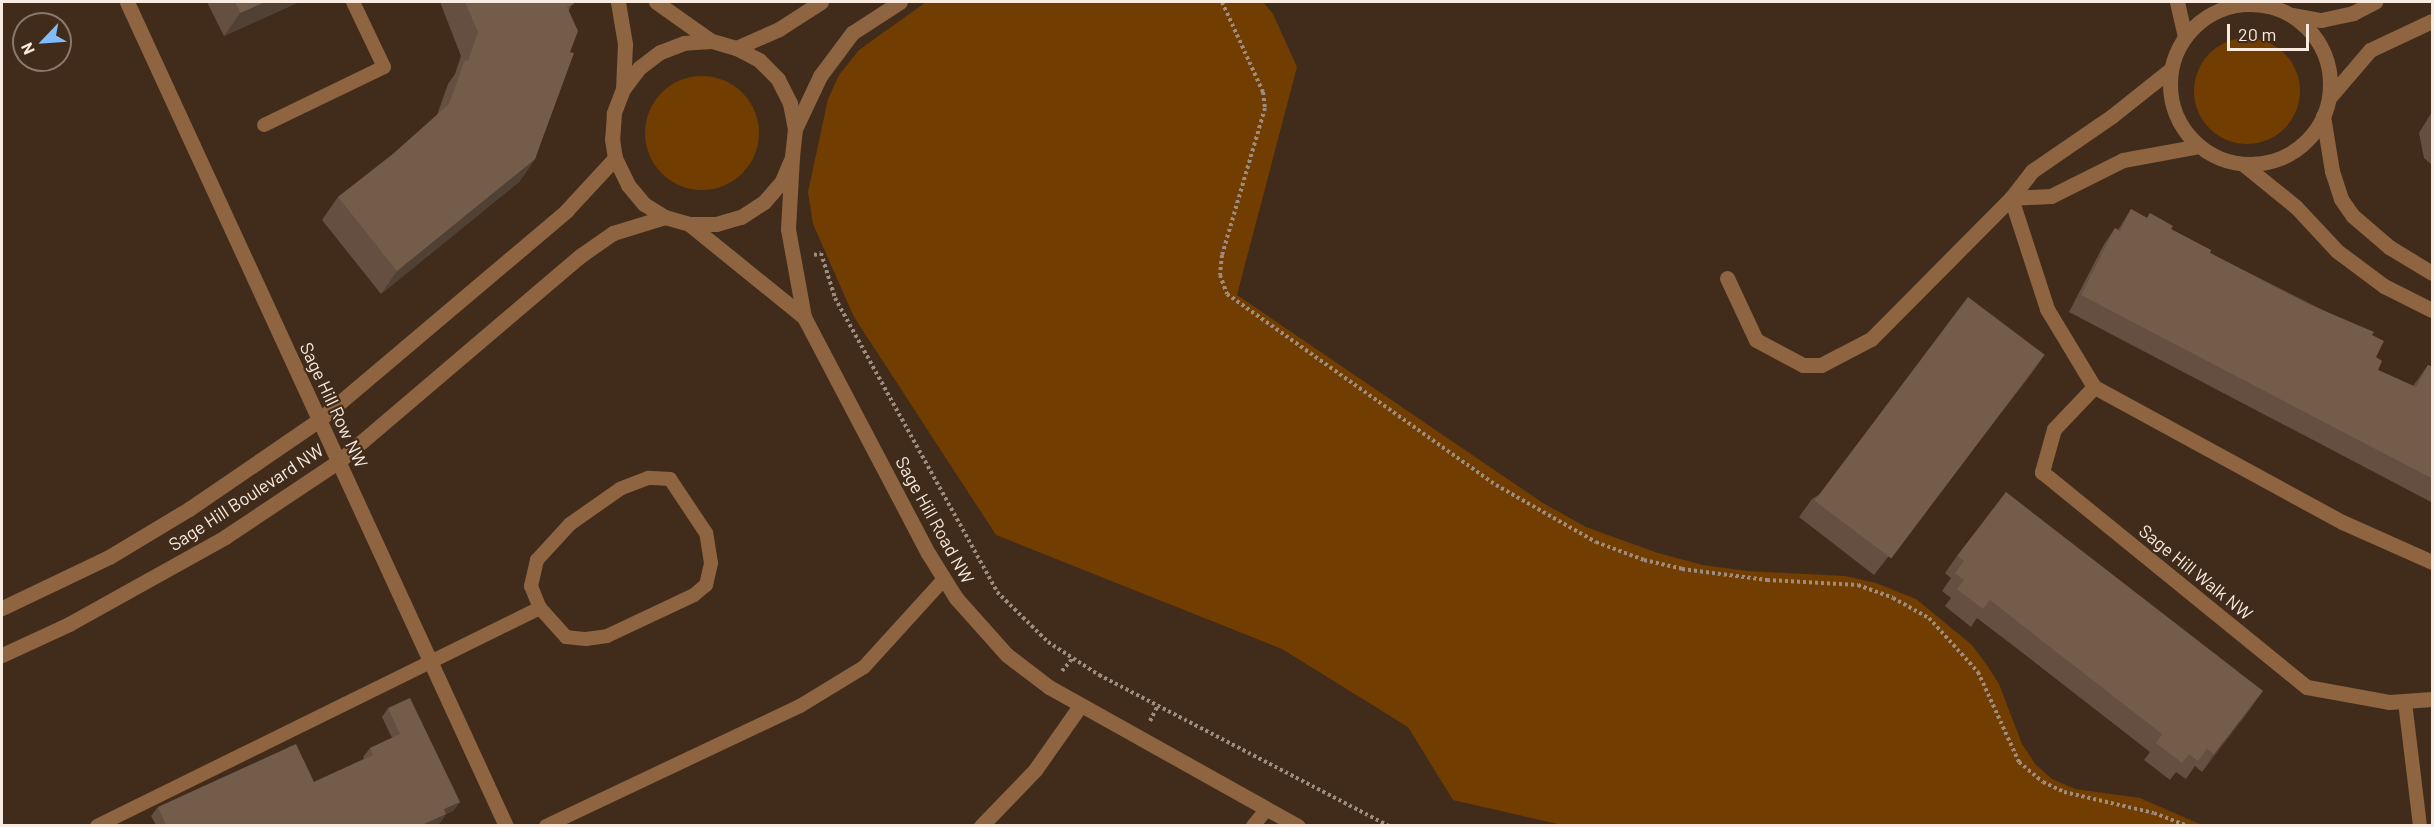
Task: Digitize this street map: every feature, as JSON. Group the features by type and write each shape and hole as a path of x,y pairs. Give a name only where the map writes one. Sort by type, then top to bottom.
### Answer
{"street":[{"name":"Sage Hill Row NW","path":"127,2 506,825"},
{"path":"618,2 625,44 623,89"},
{"path":"656,2 711,41 736,48 759,60 777,80 790,103 795,129 792,157 782,182 764,202 741,217 716,224 689,224 665,217 644,204 628,185 615,158 612,139 614,113 623,89 639,68 660,52 684,43 711,41"},
{"path":"736,48 779,29 821,2"},
{"path":"795,129 820,76 852,33 900,2"},
{"path":"2177,2 2185,37"},
{"path":"2288,14 2304,25 2317,40 2325,58 2330,78 2329,98 2323,117 2310,137 2291,153 2267,163 2243,164 2219,158 2199,146 2184,130 2175,111 2170,91 2171,69 2176,52 2185,37 2199,22 2217,11 2237,5 2256,3 2288,14 2321,20 2353,13 2375,2"},
{"path":"2329,98 2370,50 2433,21"},
{"path":"1727,278 1756,340 1803,365 1821,366 1871,339 2011,198 2032,171 2112,116 2171,69"},
{"path":"2323,117 2332,171 2341,199 2353,216 2389,247 2433,273"},
{"path":"2011,198 2051,196 2123,160 2199,146"},
{"name":"Sage Hill Road NW","path":"792,157 788,229 804,317 956,598 1007,655 1049,687 1298,825"},
{"name":"Sage Hill Boulevard NW","path":"2,608 109,557 189,509 320,420 566,211 615,158"},
{"path":"2243,164 2296,207 2337,251 2384,286 2433,310"},
{"path":"2011,198 2047,309 2094,387 2342,522 2433,562"},
{"name":"Sage Hill Boulevard NW","path":"2,655 69,624 145,584 225,537 339,461 580,256 613,234 665,217"},
{"name":"Sage Hill Road NW","path":"689,224 804,317"},
{"name":"Sage Hill Walk NW","path":"2094,387 2054,429 2042,472 2307,687 2389,702 2433,699"},
{"path":"981,825 1035,770 1080,706"}],"lane":[{"path":"264,125 384,67 353,2"},
{"path":"648,478 670,479 706,533 711,562 706,585 694,596 607,636 586,639 566,637 540,608 531,586 537,560 570,524 620,489 648,478"},
{"path":"546,825 801,706 864,667 944,579"},
{"path":"97,825 540,608"},
{"path":"2405,702 2420,825"},
{"path":"1253,825 1267,809"}],"path":[{"path":"1222,2 1263,92 1265,108 1222,255 1220,275 1227,294 1496,485 1596,542 1644,560 1683,569 1767,580 1858,585 1893,598 1929,618 1978,672 1995,705 2006,739 2019,762 2043,782 2064,792 2154,813 2188,825"},
{"path":"794,260 821,254 835,298 997,592 1048,642 1099,675 1389,825"}],"shaded area":[{"path":"926,2 1263,2 1273,14 1297,67 1237,295 1543,503 1586,527 1658,553 1703,565 1747,571 1845,576 1876,583 1916,599 1972,645 1999,684 2022,744 2036,765 2052,779 2075,789 2140,798 2202,825 1566,826 1453,800 1408,727 1282,649 996,535 854,317 813,224 808,192 828,99 839,75 859,50"},
{"path":"2247,38 2267,42 2285,53 2296,71 2300,91 2296,111 2285,129 2267,140 2247,144 2227,140 2209,129 2198,111 2194,91 2198,71 2209,53 2227,42"},
{"path":"702,76 724,81 742,93 754,111 759,133 754,155 742,173 724,185 702,190 680,185 662,173 650,155 645,133 650,111 662,93 680,81"}],"building":[{"path":"235,2 265,2 240,13"},
{"path":"465,2 573,2 574,4 567,7 578,31 570,52 574,53 535,159 397,271 338,197 393,154 449,104 478,32"},
{"path":"2131,209 2147,218 2150,213 2173,226 2171,229 2211,250 2210,253 2306,303 2374,332 2372,335 2384,341 2376,357 2382,361 2378,370 2416,387 2428,365 2433,367 2433,479 2081,295 2115,228 2120,231"},
{"path":"1968,297 2045,355 1891,558 1815,501"},
{"path":"2006,492 2263,691 2214,754 2207,749 2198,761 2189,754 2182,763 2156,743 2162,734 1990,600 1983,609 1957,589 1964,580 1955,573 1964,561 1957,556"},
{"path":"410,698 460,802 444,809 446,814 422,825 166,825 158,807 296,744 314,782 373,755 370,748 400,734 388,708"}]}
